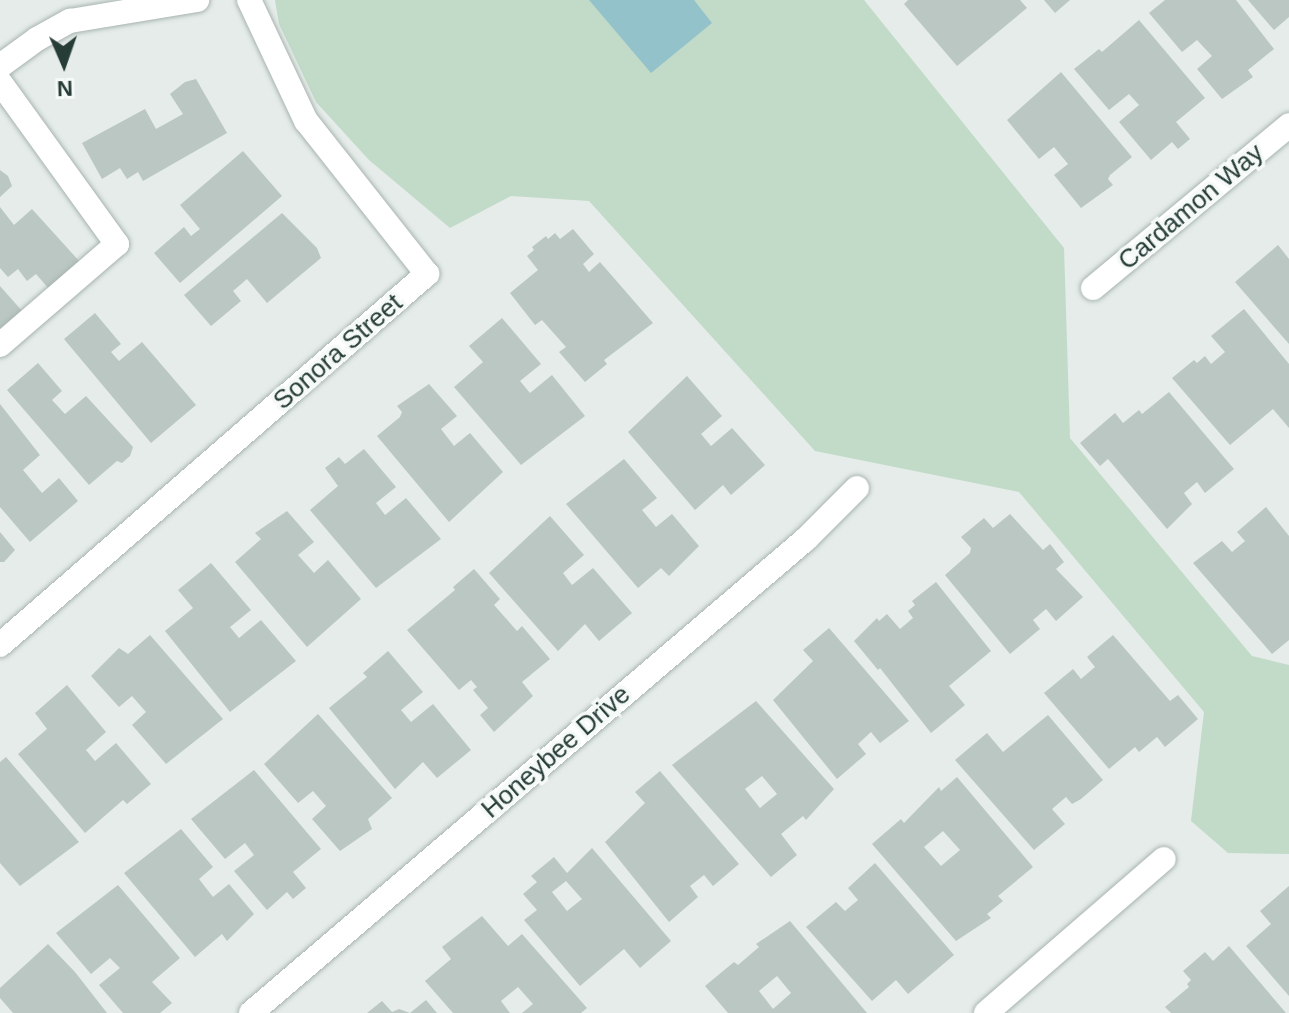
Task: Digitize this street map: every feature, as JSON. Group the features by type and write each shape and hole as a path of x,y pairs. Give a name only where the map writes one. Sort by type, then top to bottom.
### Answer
{"street":[{"path":"0,66 37,39 67,10 197,0"},
{"name":"Sonora Street","path":"0,645 427,274 306,121 249,0"},
{"path":"0,82 117,244 0,345"},
{"name":"Cardamon Way","path":"1093,288 1289,125"},
{"name":"Honeybee Drive","path":"251,1013 806,539 857,488"},
{"path":"986,1013 1164,859"}],"green space":[{"path":"275,0 864,0 1064,248 1070,438 1252,656 1289,665 1289,854 1228,853 1191,821 1204,712 1019,492 815,451 589,201 511,196 450,228 369,160 316,102 279,24"}],"water":[{"path":"589,0 694,0 712,23 651,73"}],"building":[{"path":"908,0 1020,0 1027,8 957,66 904,4"},
{"path":"1044,0 1070,0 1055,13"},
{"path":"1165,0 1236,0 1274,49 1248,70 1253,77 1222,99 1197,69 1212,56 1197,40 1182,52 1149,13"},
{"path":"1248,0 1289,0 1289,17 1274,30"},
{"path":"1139,20 1205,98 1176,122 1190,139 1178,149 1172,142 1151,160 1119,122 1139,105 1129,94 1109,110 1074,69 1099,49 1102,52"},
{"path":"1061,72 1132,157 1110,175 1108,179 1113,185 1081,208 1054,175 1068,164 1054,147 1039,159 1007,120"},
{"path":"196,79 227,133 143,181 138,172 127,179 120,168 102,179 82,143 145,109 156,129 183,114 170,94 185,82"},
{"path":"243,151 282,196 180,283 154,253 184,227 191,236 200,229 180,205"},
{"path":"0,170 8,176 12,186 0,197"},
{"path":"0,207 14,225 32,209 80,262 49,289 36,274 27,281 18,269 8,277 0,268"},
{"path":"282,213 317,248 321,258 267,303 247,279 233,291 241,301 211,326 184,295"},
{"path":"573,229 594,254 583,264 589,272 600,262 653,323 604,360 607,364 585,382 559,352 566,347 542,320 535,325 510,293 538,270 527,256 534,250 532,247 546,236 548,239 555,233 560,239"},
{"path":"1278,245 1289,259 1289,344 1235,282"},
{"path":"0,286 23,312 0,331"},
{"path":"1244,309 1289,364 1289,428 1273,409 1230,445 1172,378 1194,360 1197,363 1205,356 1211,364 1225,352 1211,336"},
{"path":"95,313 121,344 111,352 119,361 142,342 196,405 151,443 64,339"},
{"path":"502,318 541,364 520,381 530,393 552,375 585,416 521,465 454,387 483,362 469,346"},
{"path":"38,363 62,391 52,400 65,414 86,396 133,447 130,456 122,463 117,461 89,485 7,390"},
{"path":"687,376 722,416 701,434 711,446 732,428 765,465 731,495 723,485 695,510 628,432"},
{"path":"429,384 457,416 441,429 454,446 470,433 503,472 449,522 377,436 400,417 402,412 397,406"},
{"path":"1169,392 1234,469 1205,493 1197,482 1184,493 1192,504 1167,529 1108,459 1100,466 1080,443 1115,413 1123,423 1139,410 1142,414"},
{"path":"0,404 40,455 23,470 42,493 59,478 78,501 30,542 0,507"},
{"path":"364,449 396,487 376,503 385,515 406,498 441,539 376,588 310,510 338,486 325,468 339,457 345,464"},
{"path":"624,459 657,498 642,510 656,527 672,514 699,546 669,576 661,568 638,588 566,504"},
{"path":"1266,507 1289,536 1289,640 1272,654 1193,563 1222,541 1232,552 1245,541 1237,532"},
{"path":"287,511 314,542 298,555 314,573 328,560 361,599 307,647 235,562 261,539 255,533"},
{"path":"1010,514 1043,550 1050,544 1064,562 1056,569 1083,597 1056,621 1046,609 1033,620 1040,629 1010,654 945,575 970,553 971,548 961,537 984,518 993,528"},
{"path":"550,516 584,555 563,573 572,585 593,568 632,613 599,641 585,624 558,651 489,573"},
{"path":"0,532 15,550 4,562 0,562"},
{"path":"211,563 251,610 230,627 239,638 261,620 296,661 230,712 165,631 193,608 178,590"},
{"path":"474,569 500,599 494,605 517,631 522,626 550,659 522,682 533,696 494,732 480,715 488,708 473,690 477,687 471,680 459,690 407,630 455,590 453,587"},
{"path":"936,582 991,651 949,686 965,705 931,733 880,668 878,670 854,641 877,618 879,621 887,614 900,629 913,618 908,611 915,605 912,601"},
{"path":"829,628 909,721 880,743 871,732 858,744 866,754 837,779 773,700 813,661 803,650"},
{"path":"150,635 223,719 166,764 132,725 146,712 132,696 119,707 91,676 119,648 128,654"},
{"path":"1113,635 1170,701 1178,695 1198,719 1165,747 1157,737 1139,752 1135,747 1109,769 1044,693 1073,669 1081,679 1095,667 1087,657"},
{"path":"388,651 423,692 401,710 411,722 433,704 471,750 437,778 423,762 395,789 329,708 367,677 363,673"},
{"path":"67,685 106,732 86,750 95,761 116,743 151,784 127,804 123,800 85,833 18,754 47,729 35,713"},
{"path":"756,701 834,789 806,820 803,816 781,834 797,855 771,877 672,765","holes":["762,776 777,794 760,808 745,789"]},
{"path":"318,714 392,798 368,819 372,829 340,851 312,819 326,806 313,791 298,803 264,764"},
{"path":"1048,715 1103,780 1081,799 1072,804 1066,797 1052,809 1065,824 1034,850 955,760 987,733 1003,752"},
{"path":"6,757 79,842 20,886 0,863 0,762"},
{"path":"254,770 321,849 293,872 306,888 293,899 287,892 267,910 234,871 254,855 245,843 225,859 191,819"},
{"path":"660,771 739,864 713,886 704,875 690,886 698,897 669,922 605,842 645,803 635,792"},
{"path":"957,777 1033,867 998,896 1003,901 987,914 991,918 956,941 872,844 901,819 904,823 939,787 941,791","holes":["943,831 960,850 941,866 924,847"]},
{"path":"181,829 213,867 199,879 213,897 229,884 254,914 227,941 222,934 195,957 124,873"},
{"path":"592,848 671,941 640,968 624,949 580,986 524,920 537,910 523,894 537,882 531,876 554,857 567,873","holes":["566,881 582,899 567,911 552,892"]},
{"path":"875,863 954,955 908,994 896,980 872,1001 806,927 836,902 845,911 858,900 848,888"},
{"path":"118,885 180,958 152,982 172,1003 160,1013 123,1013 99,985 120,968 110,958 91,974 56,933"},
{"path":"1289,886 1289,996 1246,946 1271,924 1260,911"},
{"path":"482,916 508,946 522,934 587,1008 581,1013 522,1013 533,1004 518,987 501,1001 510,1013 453,1013 425,981 451,959 442,947"},
{"path":"790,921 867,1013 728,1013 705,986 734,962 738,965 759,947 756,944","holes":["777,976 791,993 773,1009 759,991"]},
{"path":"48,944 107,1013 13,1013 0,998 0,988"},
{"path":"1229,946 1286,1013 1171,1013 1165,1007 1189,987 1187,984 1191,980 1183,971 1205,952 1213,961"},
{"path":"426,1000 437,1013 410,1013"},
{"path":"382,1001 392,1012 399,1009 410,1013 367,1013"}]}
